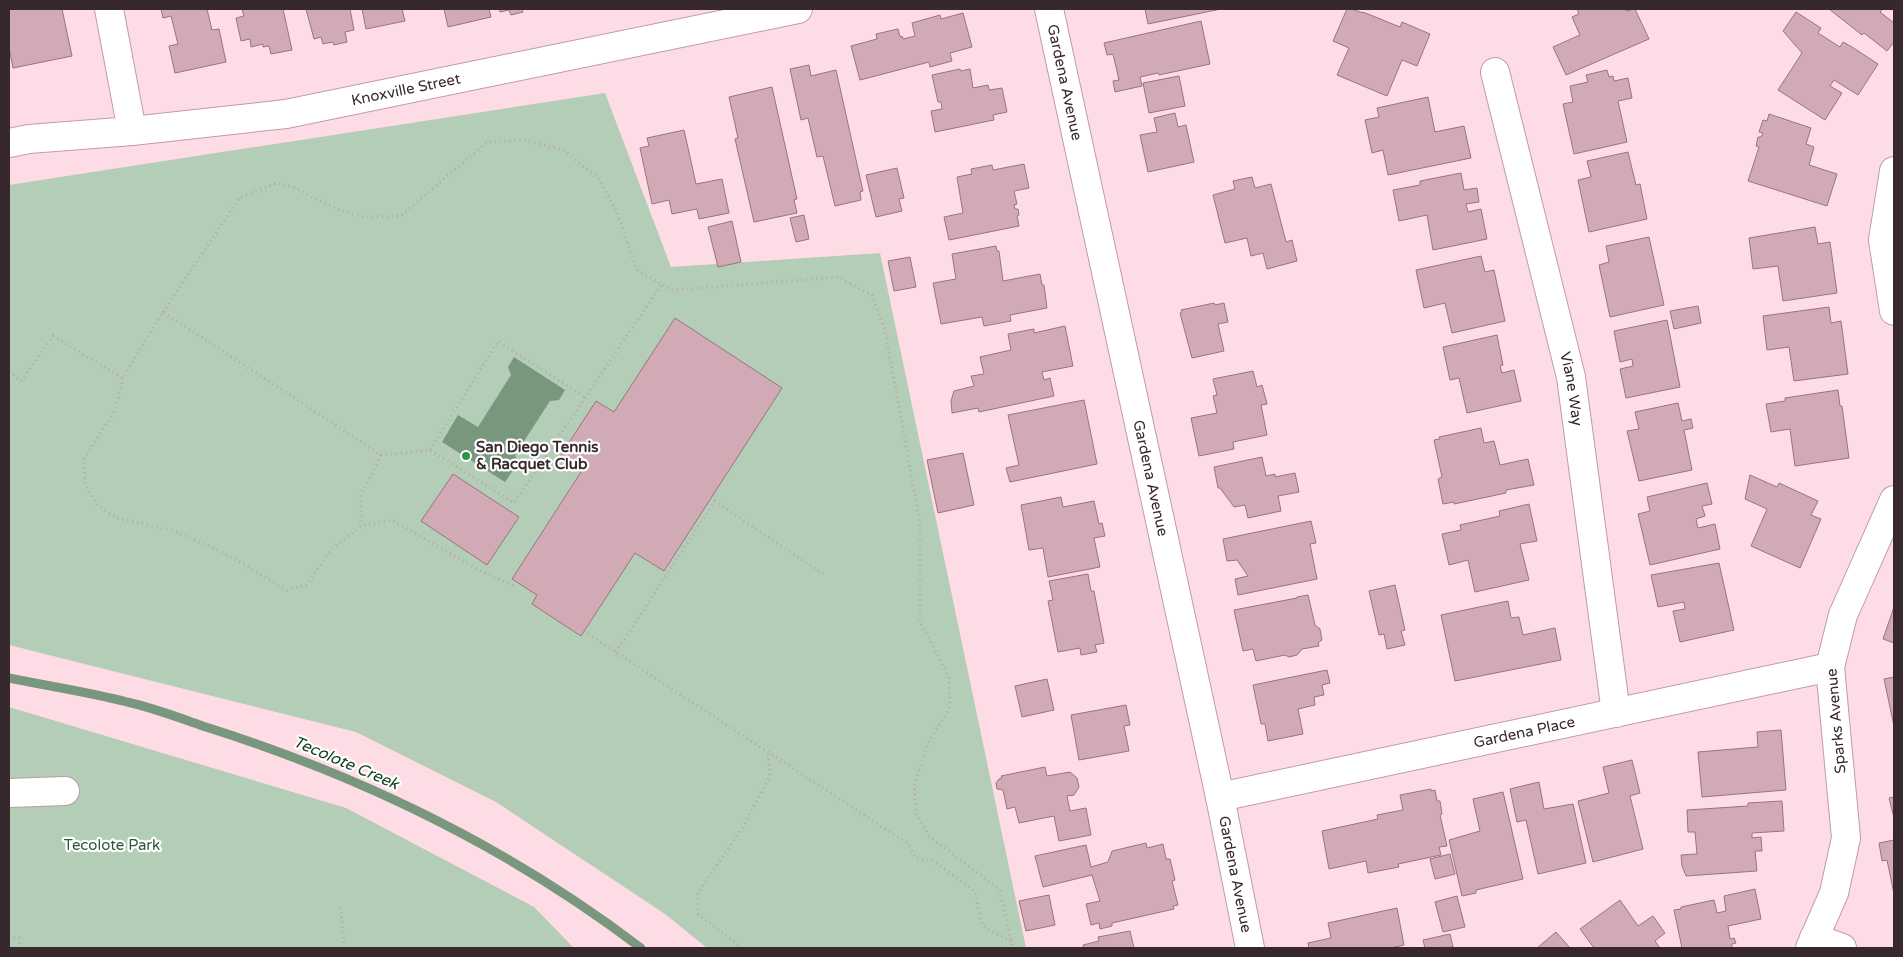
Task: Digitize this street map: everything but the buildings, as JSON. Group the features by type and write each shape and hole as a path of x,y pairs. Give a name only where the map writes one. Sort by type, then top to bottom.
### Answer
{"street":[{"path":"109,9 132,131"},
{"name":"Knoxville Street","path":"9,143 29,139 132,131 286,114 798,9"},
{"name":"Gardena Avenue","path":"1049,9 1220,797 1250,948"},
{"name":"Viane Way","path":"1495,72 1571,377 1616,712"},
{"path":"1894,171 1883,240 1894,311"},
{"name":"Sparks Avenue","path":"1812,943 1834,893 1846,838 1830,667 1843,615 1894,500"},
{"name":"Gardena Place","path":"1220,797 1830,667"},
{"path":"9,793 65,790"},
{"path":"1812,943 1842,948"}],"path":[{"path":"516,587 477,569 392,520 361,526 332,548 306,585 287,590 224,553 177,532 118,518 98,506 86,487 83,460 115,411 124,378 163,312 240,197 276,183 293,187 339,210 364,217 401,216 487,142 524,140 563,150 599,179 617,212 637,270 672,290 838,277 872,295 885,330 920,524 920,622 949,676 950,707 928,743 914,786 916,813 929,836 999,889 1013,948"},
{"path":"163,312 381,454 430,450 514,503 662,284"},
{"path":"9,372 21,381 54,336 124,378"},
{"path":"430,450 498,341 586,398"},
{"path":"361,526 361,495 381,454"},
{"path":"616,652 715,501 823,574"},
{"path":"588,634 907,843 916,858 933,861 975,890 982,925 1012,943"},
{"path":"742,948 698,914 698,893 744,825 770,776 768,752"},
{"path":"340,907 344,948"},
{"path":"9,935 19,938 21,948"}],"green space":[{"name":"San Diego Tennis & Racquet Club","path":"605,93 671,267 880,253 1026,948 707,948 665,914 496,802 356,732 9,645 9,185"},
{"name":"Tecolote Park","path":"9,707 346,808 534,907 574,948 9,948"}],"shaded area":[{"path":"514,357 565,390 559,400 550,401 515,455 518,463 505,482 442,442 458,415 478,427 511,375 508,367"}],"waterway":[{"name":"Tecolote Creek","path":"9,678 137,704 321,768 377,792 487,847 591,912 641,948"}],"place":[{"name":"San Diego Tennis & Racquet Club","path":"466,456"}]}
